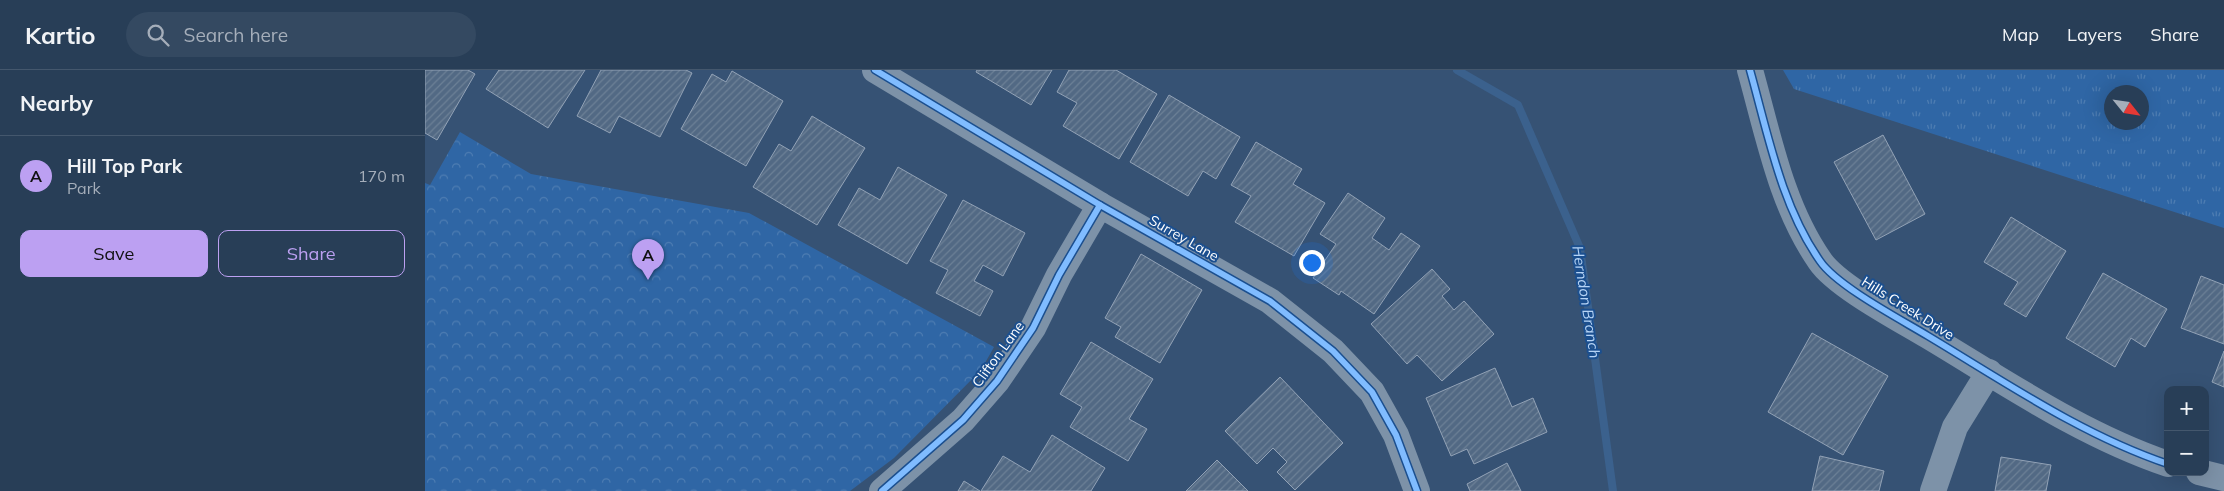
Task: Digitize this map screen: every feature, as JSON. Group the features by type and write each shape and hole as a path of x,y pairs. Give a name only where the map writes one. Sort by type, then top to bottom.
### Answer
{"street":[{"name":"Surrey Lane","path":"875,70 1100,205 1270,301 1333,351 1373,392 1396,435 1417,491"},
{"name":"Hills Creek Drive","path":"1750,70 1783,183 1800,228 1821,262 1837,278 1907,323 2077,424 2135,453 2164,463"},
{"name":"Clifton Lane","path":"882,491 963,420 997,381 1033,328 1059,275 1100,205"},
{"path":"1933,491 1955,427 1989,372"},
{"path":"2209,474 2224,478"}],"green space":[{"path":"1783,70 2224,70 2224,228 1794,89"},
{"path":"460,132 531,174 749,213 994,347 981,370 894,458 850,491 425,491 425,183 430,185"}],"building":[{"path":"425,70 468,70 475,74 437,140 425,133"},
{"path":"499,70 585,70 548,128 486,89"},
{"path":"601,70 686,70 692,73 660,137 619,116 610,133 577,116"},
{"path":"977,70 1052,70 1031,105 976,72"},
{"path":"1069,70 1116,70 1157,94 1119,159 1063,126 1077,103 1057,92"},
{"path":"732,71 783,101 746,166 681,129 712,74 726,82"},
{"path":"1169,95 1240,137 1216,179 1203,171 1188,196 1130,162"},
{"path":"812,116 865,148 817,225 753,187 779,144 791,151"},
{"path":"1883,135 1925,214 1876,240 1834,162"},
{"path":"1256,142 1302,169 1293,184 1325,203 1294,256 1235,222 1251,196 1231,185"},
{"path":"898,167 947,195 907,264 838,225 859,188 880,200"},
{"path":"1348,193 1385,218 1372,238 1389,250 1401,233 1420,246 1374,314 1341,291 1339,295 1313,278 1336,244 1320,234"},
{"path":"963,200 1025,233 1003,276 983,265 974,281 993,291 980,316 936,293 948,270 930,261"},
{"path":"2011,217 2066,251 2026,317 2004,304 2018,282 1984,262"},
{"path":"1141,254 1202,290 1160,363 1115,337 1121,327 1105,318"},
{"path":"1432,269 1450,289 1442,296 1454,310 1464,301 1494,334 1442,381 1417,355 1407,364 1371,324"},
{"path":"2103,273 2167,309 2145,347 2131,338 2115,367 2066,338"},
{"path":"2201,276 2224,285 2224,344 2181,328"},
{"path":"1812,333 1888,376 1843,455 1768,412"},
{"path":"1091,342 1153,379 1129,419 1147,429 1128,461 1070,427 1082,407 1060,394"},
{"path":"2224,351 2224,387 2212,382"},
{"path":"1495,368 1512,407 1533,398 1547,432 1474,464 1467,449 1451,456 1426,398"},
{"path":"1280,377 1343,443 1295,490 1277,472 1287,462 1273,448 1257,464 1225,431"},
{"path":"1052,435 1105,468 1091,491 981,491 1003,456 1030,472"},
{"path":"1820,456 1884,471 1879,491 1812,491"},
{"path":"2001,457 2051,465 2046,491 1995,491"},
{"path":"1217,460 1248,491 1186,491"},
{"path":"1507,463 1521,491 1470,491 1467,484"},
{"path":"964,481 980,491 958,491"}],"waterway":[{"name":"Herndon Branch","path":"1457,70 1518,105 1580,248 1613,491"}],"cycle path":[{"path":"875,70 1100,205 1270,301 1333,351 1372,392 1396,435 1417,491"},
{"path":"1750,70 1785,193 1807,239 1828,271 1870,302 2045,406 2105,438 2164,462"},
{"path":"882,491 963,420 997,381 1033,328 1059,275 1100,205"}],"place":[{"name":"Hill Top Park","path":"648,280"}]}
